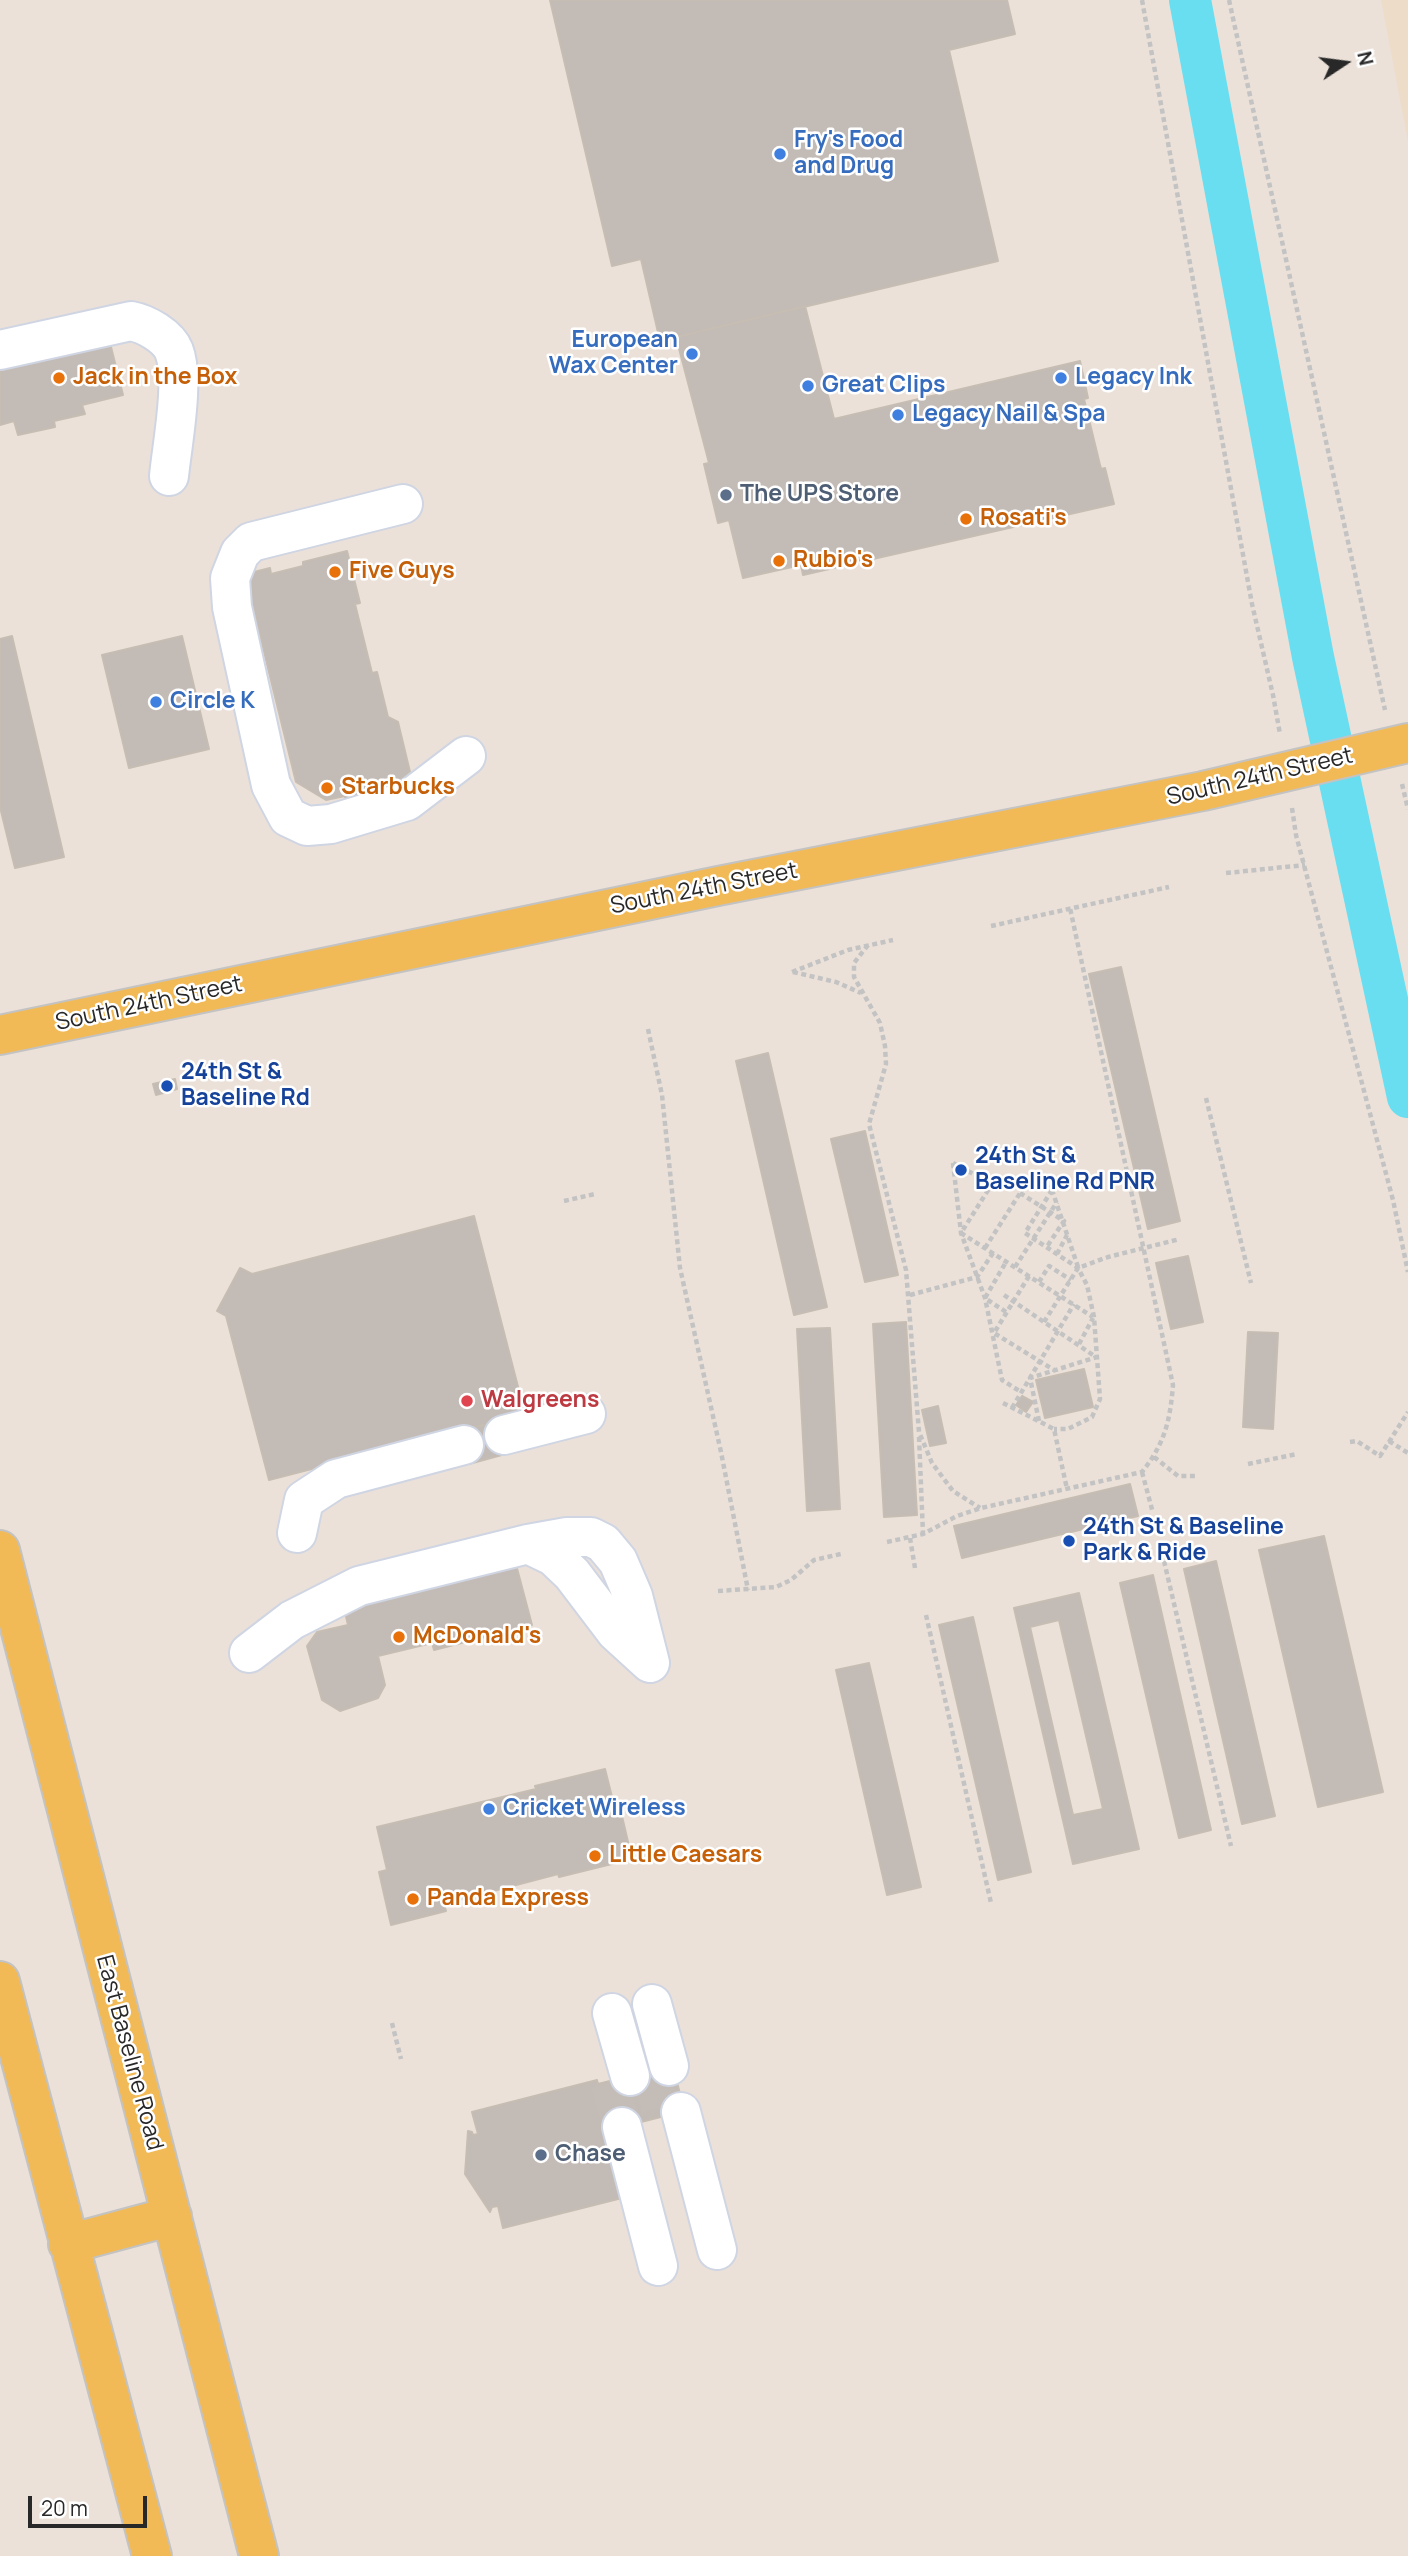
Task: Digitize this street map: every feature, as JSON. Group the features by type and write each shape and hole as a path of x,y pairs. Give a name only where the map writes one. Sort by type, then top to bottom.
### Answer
{"main road":[{"name":"South 24th Street","path":"0,1035 718,886 1203,791 1392,747"},
{"name":"East Baseline Road","path":"0,1550 259,2556"},
{"path":"0,1981 152,2556"},
{"path":"68,2244 172,2216"}],"lane":[{"path":"0,351 131,321 143,323 164,338 173,349 178,367 169,476"},
{"path":"403,505 251,542 240,553 230,578 232,607 271,785 288,817 307,826 331,824 407,801 466,756"},
{"path":"504,1435 586,1414"},
{"path":"297,1533 304,1500 336,1479 464,1445"},
{"path":"248,1653 292,1620 359,1586 528,1544 567,1536 591,1536 603,1543 618,1561 633,1596 650,1663"},
{"path":"622,2011 639,2074 622,2011"},
{"path":"652,2119 688,2258 652,2119"}],"path":[{"path":"1142,0 1252,604 1277,718"},
{"path":"1229,0 1382,697"},
{"path":"1293,819 1393,1200 1408,1272"},
{"path":"1226,873 1305,865"},
{"path":"991,926 1169,887"},
{"path":"887,1542 923,1534 957,1516 981,1508 1142,1472 1154,1457 1170,1421 1173,1385 1070,908"},
{"path":"862,993 836,982 792,972 868,945 893,940"},
{"path":"868,945 854,963 854,977 880,1023 885,1045 886,1064 869,1124 906,1270 919,1432 923,1534"},
{"path":"648,1029 662,1095 680,1268 748,1590"},
{"path":"1206,1098 1251,1283"},
{"path":"961,1233 992,1184 953,1163 961,1233 985,1298 1002,1380 1021,1392"},
{"path":"985,1248 1031,1176 1052,1190 1078,1268 1087,1285 1094,1317 1100,1399 1092,1417 1068,1429 1054,1429 1003,1403"},
{"path":"1052,1190 1025,1233 1078,1268"},
{"path":"1020,1193 1064,1221"},
{"path":"564,1201 595,1194"},
{"path":"1015,1267 1057,1202"},
{"path":"1046,1248 1064,1221"},
{"path":"1230,1229 1237,1228"},
{"path":"961,1233 1094,1317"},
{"path":"1057,1254 1067,1235"},
{"path":"1044,1322 1078,1268 1180,1239"},
{"path":"909,1295 977,1278 993,1253"},
{"path":"985,1298 1006,1262"},
{"path":"1039,1282 1049,1266 1071,1280"},
{"path":"994,1333 1029,1276"},
{"path":"1004,1295 1097,1357"},
{"path":"985,1298 1006,1312"},
{"path":"1012,1408 1074,1304"},
{"path":"1079,1344 1094,1317"},
{"path":"994,1333 1054,1370"},
{"path":"1030,1378 1097,1357"},
{"path":"1030,1378 1039,1422"},
{"path":"1350,1442 1357,1441 1380,1456 1408,1412"},
{"path":"1054,1429 1067,1489"},
{"path":"919,1432 932,1463 953,1491 981,1508"},
{"path":"1389,1441 1408,1453"},
{"path":"1248,1464 1297,1454"},
{"path":"1154,1457 1178,1476 1196,1476"},
{"path":"1142,1472 1153,1513"},
{"path":"910,1538 915,1568"},
{"path":"718,1591 776,1587 791,1580 814,1560 841,1554"},
{"path":"1164,1561 1231,1846"},
{"path":"926,1615 991,1903"},
{"path":"392,2023 401,2059"}],"shaded area":[{"path":"1381,0 1408,0 1408,141"}],"building":[{"name":"Fry's Food and Drug","path":"550,0 1007,0 1015,34 949,50 998,261 660,341 641,259 612,266"},
{"path":"805,306 834,419 1080,361 1088,398 1084,399 1101,469 1105,468 1114,504 803,575 801,565 743,578 729,520 718,523 704,464 709,463 676,337"},
{"name":"Jack in the Box","path":"108,335 123,395 82,405 85,414 54,421 55,427 18,435 14,421 0,425 0,361"},
{"path":"347,551 360,603 355,604 372,673 377,672 388,717 398,722 410,772 403,779 371,788 373,796 346,803 345,796 326,800 296,782 252,603 249,604 242,575 270,568 271,574 303,566 303,562"},
{"path":"12,636 64,857 15,868 0,807 0,639"},
{"name":"Circle K","path":"182,636 209,749 129,768 102,655"},
{"path":"1121,967 1180,1221 1148,1229 1089,974"},
{"path":"768,1053 827,1307 794,1315 736,1061"},
{"path":"175,1079 177,1089 156,1095 153,1084"},
{"path":"865,1131 898,1275 865,1282 831,1139"},
{"name":"Walgreens","path":"474,1216 525,1414 269,1480 226,1316 217,1311 240,1268 252,1274"},
{"path":"1188,1256 1203,1322 1171,1329 1156,1263"},
{"path":"906,1322 917,1515 884,1517 873,1324"},
{"path":"830,1328 840,1509 807,1511 797,1329"},
{"path":"1248,1332 1278,1333 1273,1429 1243,1427"},
{"path":"1084,1369 1093,1407 1045,1418 1036,1380"},
{"path":"1022,1396 1033,1402 1026,1412 1016,1405"},
{"path":"938,1406 946,1443 930,1446 922,1410"},
{"path":"500,1421 509,1453 469,1464 460,1432"},
{"path":"1130,1484 1138,1516 962,1558 954,1526"},
{"path":"1324,1536 1383,1792 1318,1807 1259,1550"},
{"name":"McDonald's","path":"514,1557 532,1625 434,1650 432,1643 378,1656 385,1685 378,1698 340,1711 322,1700 307,1646 317,1632 348,1625 342,1600"},
{"path":"1216,1561 1275,1816 1242,1824 1184,1569"},
{"path":"1153,1575 1211,1830 1179,1838 1120,1583"},
{"path":"1079,1593 1139,1849 1073,1864 1014,1608"},
{"path":"973,1617 1031,1872 998,1880 939,1625"},
{"path":"1059,1620 1103,1809 1073,1815 1030,1627"},
{"path":"869,1663 921,1887 887,1895 836,1670"},
{"path":"605,1769 616,1813 621,1812 632,1859 559,1877 558,1874 444,1904 446,1911 391,1925 379,1872 387,1870 377,1827 536,1789 535,1786"},
{"path":"673,2065 684,2111 610,2130 598,2084"},
{"name":"Chase","path":"597,2080 626,2197 503,2228 498,2206 492,2207 490,2212 465,2174 468,2131 473,2135 478,2134 472,2112"}],"waterway":[{"path":"1190,0 1313,657 1408,1097"}],"tunnel":[{"path":"650,2071 663,2117"},
{"path":"609,2082 622,2127"}],"place":[{"name":"Fry's Food and Drug","path":"780,154"},
{"name":"European Wax Center","path":"692,354"},
{"name":"Jack in the Box","path":"59,378"},
{"name":"Legacy Ink","path":"1061,378"},
{"name":"Great Clips","path":"808,386"},
{"name":"Legacy Nail & Spa","path":"898,415"},
{"name":"The UPS Store","path":"726,495"},
{"name":"Rosati's","path":"966,519"},
{"name":"Rubio's","path":"779,561"},
{"name":"Five Guys","path":"335,572"},
{"name":"Circle K","path":"156,702"},
{"name":"Starbucks","path":"327,788"},
{"name":"24th St & Baseline Rd","path":"167,1086"},
{"name":"24th St & Baseline Rd PNR","path":"961,1170"},
{"name":"Walgreens","path":"467,1401"},
{"name":"24th St & Baseline Park & Ride","path":"1069,1541"},
{"name":"McDonald's","path":"399,1637"},
{"name":"Cricket Wireless","path":"489,1809"},
{"name":"Little Caesars","path":"595,1856"},
{"name":"Panda Express","path":"413,1899"},
{"name":"Chase","path":"541,2155"}]}
